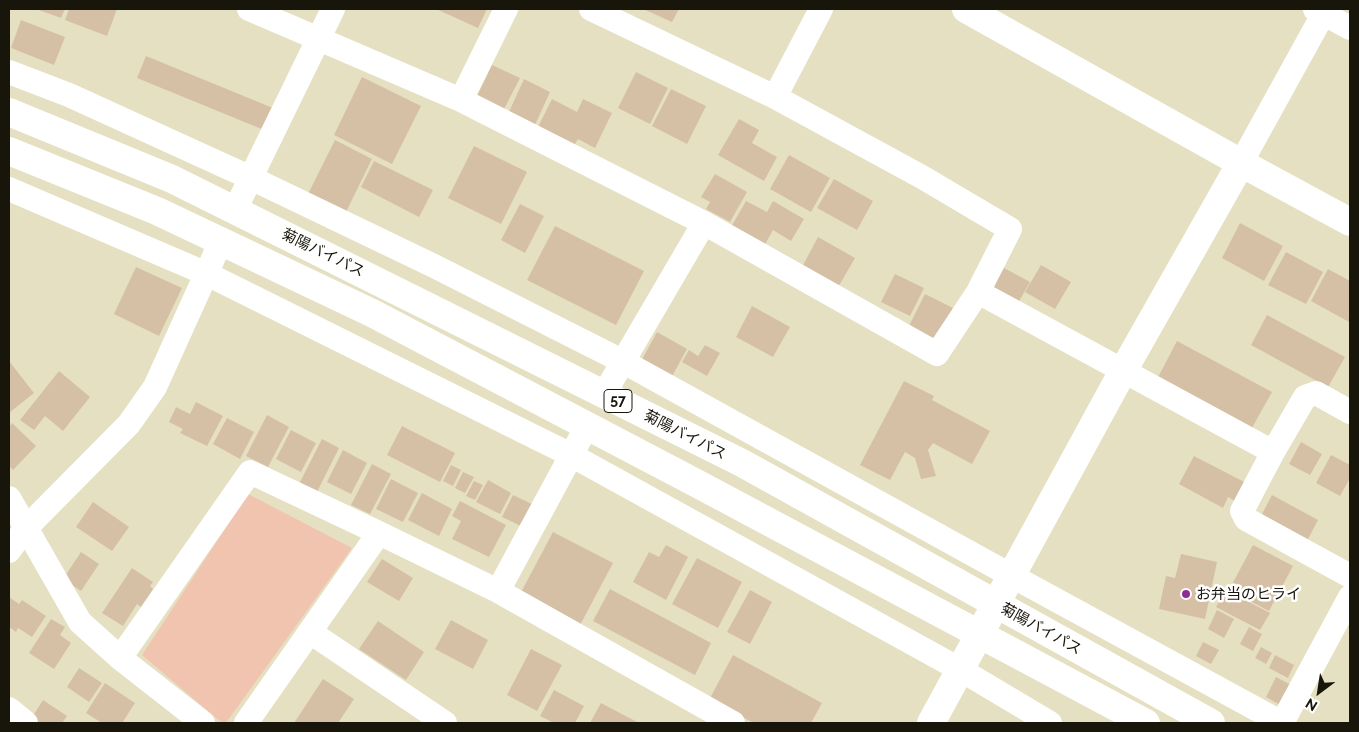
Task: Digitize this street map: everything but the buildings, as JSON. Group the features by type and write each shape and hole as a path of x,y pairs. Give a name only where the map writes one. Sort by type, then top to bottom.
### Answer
{"main road":[{"path":"966,9 1350,222"},
{"name":"菊陽バイパス","path":"9,112 172,179 742,463 1211,723"},
{"name":"57","path":"9,151 157,211 372,313 1146,723"},
{"path":"931,723 1123,371 1241,162"}],"street":[{"path":"249,9 460,100 704,224 936,354 978,292 1010,229 922,176 775,97 591,9"},
{"path":"235,210 333,9"},
{"path":"460,100 506,9"},
{"path":"775,97 821,9"},
{"path":"1241,162 1322,10 1350,28"},
{"path":"9,72 68,95 251,178 434,266 622,361 1282,723 1350,598"},
{"path":"9,189 207,274 571,455 960,670 1050,723"},
{"path":"604,394 704,224"},
{"path":"9,551 26,529 129,424 155,387 221,241"},
{"path":"978,292 1273,452"},
{"path":"1350,412 1316,393 1306,397 1273,452 1242,511 1246,519 1350,576"},
{"path":"498,592 587,426"},
{"path":"120,658 250,472 498,592 733,723"},
{"path":"9,498 80,622 120,658 198,722"},
{"path":"246,723 379,533"},
{"path":"310,632 445,723"},
{"path":"9,709 26,723"}],"shaded area":[{"path":"248,494 352,548 226,723 222,723 142,655"}],"place":[{"name":"お弁当のヒライ","path":"1186,594"}]}
